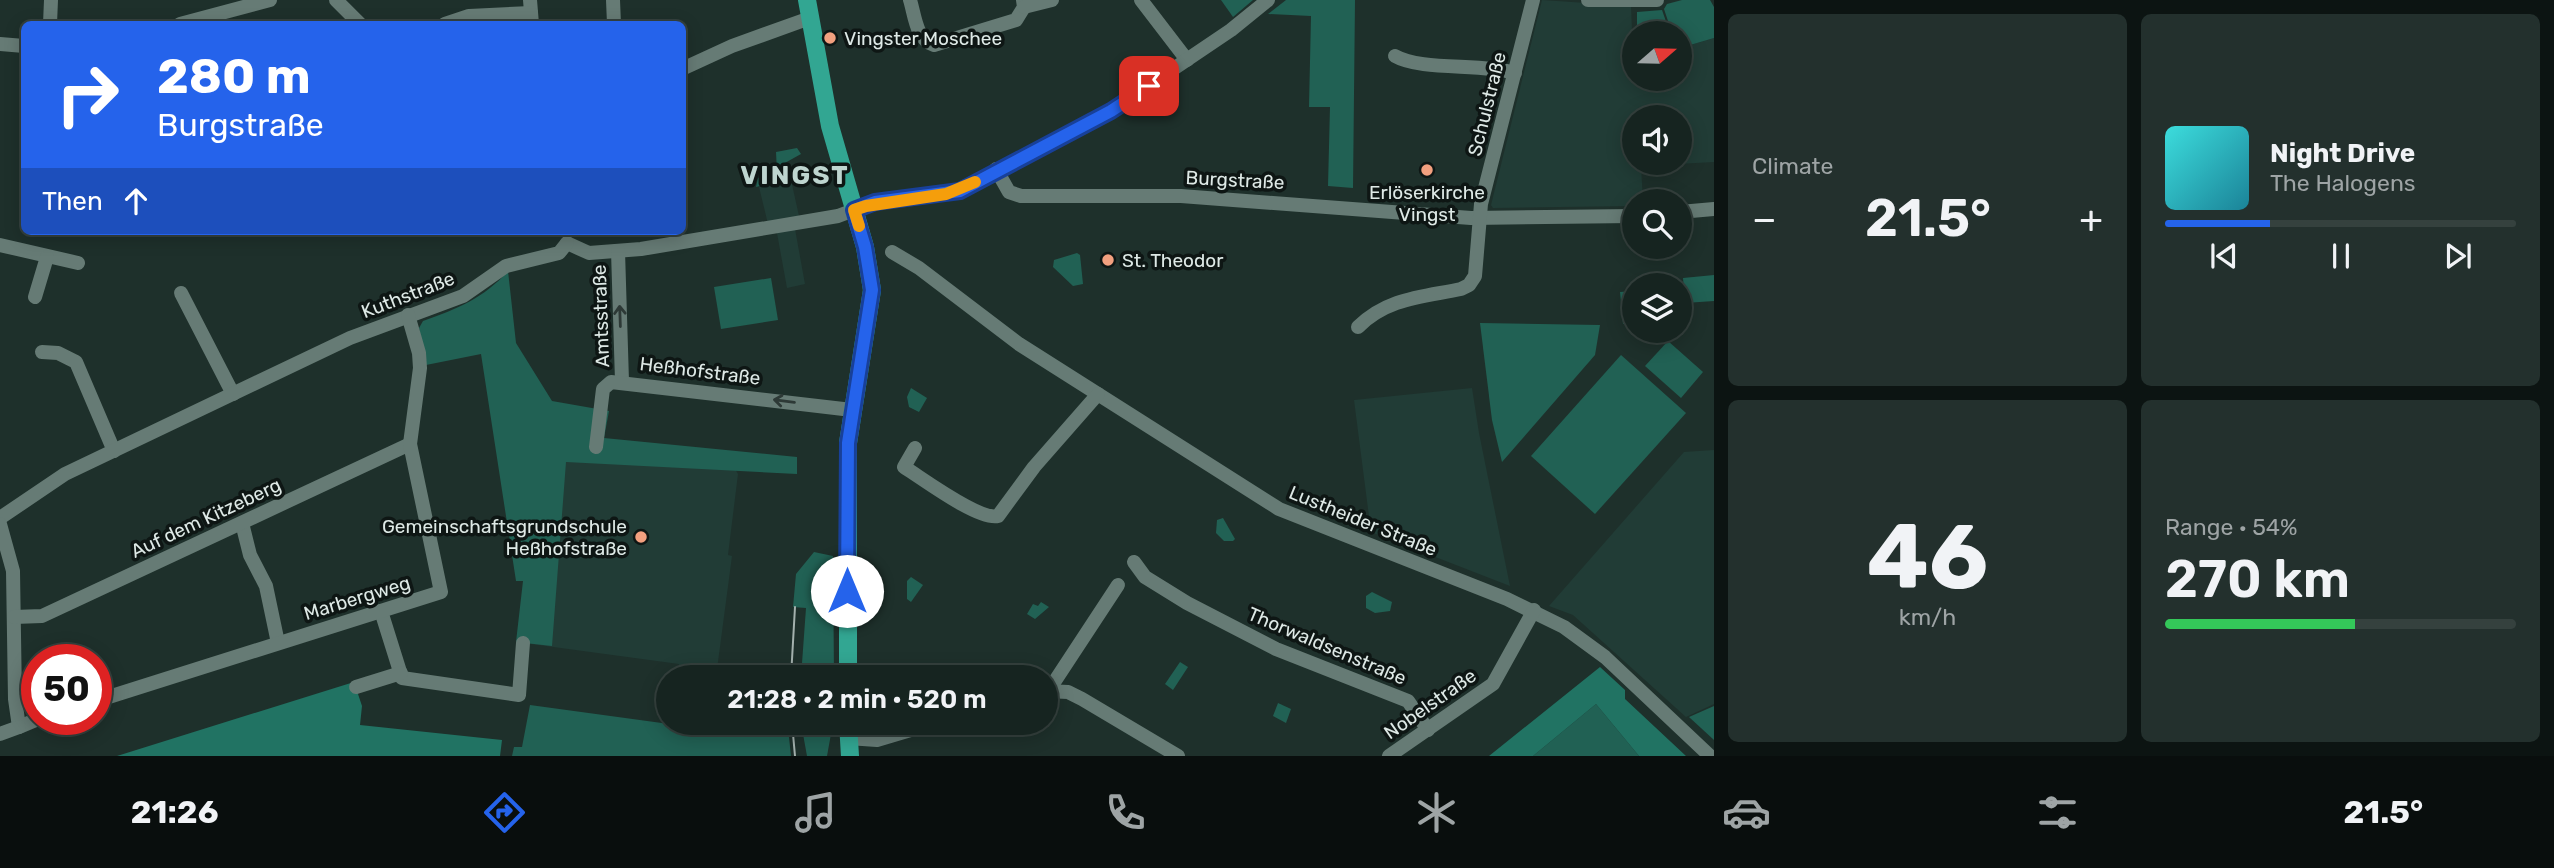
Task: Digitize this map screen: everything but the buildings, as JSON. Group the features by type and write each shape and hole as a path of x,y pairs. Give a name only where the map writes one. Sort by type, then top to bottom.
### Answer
{"main road":[{"path":"807,0 830,126 865,247 872,290 852,410 847,476 848,665"},
{"path":"844,756 849,739"}],"street":[{"path":"50,21 51,0"},
{"path":"191,21 270,0"},
{"path":"336,0 357,21"},
{"path":"613,0 614,21"},
{"path":"910,0 920,35 925,42 934,45 1016,20 1023,3 1052,0"},
{"path":"1141,0 1186,60"},
{"path":"854,210 875,202 960,191 996,169 1111,111 1268,0"},
{"name":"Schulstraße","path":"1358,327 1378,309 1469,285 1475,276 1480,218 1533,0"},
{"path":"1588,0 1657,0"},
{"path":"454,21 469,16 531,12"},
{"path":"686,67 732,46 810,18"},
{"path":"0,44 21,46"},
{"path":"1395,56 1418,62 1490,66 1515,73"},
{"name":"Burgstraße","path":"996,169 1009,192 1021,196 1194,197 1480,218 1622,216"},
{"path":"1692,211 1714,208"},
{"name":"Kuthstraße","path":"0,518 65,474 350,338 463,296 506,266 559,253 564,237 589,253 618,251 811,221 854,210"},
{"path":"0,244 78,263"},
{"name":"Amtsstraße","path":"618,251 622,381"},
{"name":"Lustheider Straße","path":"892,252 919,268 1019,344 1115,402 1279,509 1300,520 1534,610 1605,657 1710,756"},
{"path":"35,297 47,257"},
{"path":"181,293 233,394"},
{"name":"Marbergweg","path":"112,696 441,592 410,444 420,368 419,353 408,315"},
{"path":"42,352 58,353 76,362 114,451"},
{"name":"Heßhofstraße","path":"596,447 603,389 611,382 622,381 852,410"},
{"path":"915,448 904,467 976,512 990,518 998,516 1034,467 1098,394"},
{"name":"Auf dem Kitzeberg","path":"14,617 42,616 410,444"},
{"path":"242,523 250,555 266,586 278,643"},
{"path":"0,524 13,571 15,699 19,727 0,734"},
{"name":"Thorwaldsenstraße","path":"1134,562 1145,577 1276,649 1408,701 1427,730"},
{"path":"1058,676 1118,585"},
{"name":"Nobelstraße","path":"1389,756 1493,684 1534,610"},
{"path":"382,611 402,678 519,695 523,643"},
{"path":"356,687 401,673"},
{"path":"1058,692 1068,692 1082,699 1178,756"},
{"path":"849,739 877,740 894,735"}],"shaded area":[{"path":"1542,0 1631,6 1632,21 1622,21 1622,91 1692,91 1692,44 1714,38 1714,162 1692,163 1692,105 1622,105 1622,175 1642,175 1642,189 1622,189 1622,206 1493,208 1491,205"},
{"path":"780,165 784,181 791,180 799,216 793,218 805,284 787,288 775,222 768,224 759,187 766,185 762,169"},
{"path":"1472,388 1510,586 1371,532 1354,400"},
{"name":"Gemeinschaftsgrundschule Heßhofstraße","path":"565,433 734,467 738,474 728,555 732,556 718,665 679,665 524,643"},
{"path":"1714,450 1714,704 1686,717 1573,615 1549,606 1684,452"}],"green space":[{"path":"1221,0 1253,0 1233,17"},
{"path":"1286,0 1355,0 1353,188 1328,186 1330,107 1309,107 1311,16 1268,14"},
{"path":"1682,0 1710,0 1714,7 1714,38 1692,44 1692,21 1668,21 1664,9 1667,4"},
{"path":"1662,10 1666,21 1637,21 1637,12"},
{"path":"797,148 801,154 783,164 790,179 756,187 758,178 777,172 776,152"},
{"path":"1077,253 1080,255 1083,284 1073,286 1053,267 1054,260"},
{"path":"508,271 516,343 552,401 609,411 604,438 797,457 797,474 566,462 552,646 516,642 523,581 516,581 481,354 426,365 419,328 423,321 480,296"},
{"path":"1714,275 1714,301 1692,303 1692,277"},
{"path":"771,278 778,320 721,329 714,287"},
{"path":"1480,323 1600,325 1595,355 1502,462 1492,420"},
{"path":"1666,343 1670,343 1703,372 1681,398 1645,366"},
{"path":"1621,355 1686,413 1595,514 1531,456"},
{"path":"911,388 927,398 919,412 909,407 907,397"},
{"path":"1223,518 1235,539 1233,541 1224,541 1216,533 1217,520"},
{"path":"814,552 833,556 834,665 802,665 806,608 793,607 796,574"},
{"path":"911,577 923,585 911,602 907,599 907,581"},
{"path":"1372,592 1392,602 1390,611 1375,613 1366,608 1366,596"},
{"path":"1041,602 1049,607 1035,619 1027,614 1033,604 1038,606"},
{"path":"1180,662 1188,667 1173,690 1165,684"},
{"path":"1600,667 1625,690 1625,699 1686,756 1639,756 1596,704 1533,756 1489,756"},
{"path":"354,682 362,706 360,725 502,740 500,756 117,756"},
{"path":"1278,703 1291,709 1286,723 1273,716"},
{"path":"1596,704 1639,756 1533,756"},
{"path":"530,705 656,722 656,735 789,735 791,756 512,756 514,747 522,747"},
{"path":"1714,706 1714,740 1689,717"},
{"path":"803,735 831,735 827,756 807,756"}],"tram line":[{"path":"792,665 795,607"},
{"path":"793,735 795,756"}],"slow traffic":[{"path":"859,226 854,210 875,202 946,194 960,191 975,182"}],"place":[{"name":"Vingster Moschee","path":"830,38"},
{"name":"Erlöserkirche Vingst","path":"1427,170"},
{"name":"St. Theodor","path":"1108,260"},
{"name":"Gemeinschaftsgrundschule Heßhofstraße","path":"641,537"}],"district":[{"name":"VINGST","path":"795,175"}],"route":[{"path":"847,591 848,443 872,303 871,274 854,210 875,202 960,191 996,169 1111,111 1149,86"}]}
